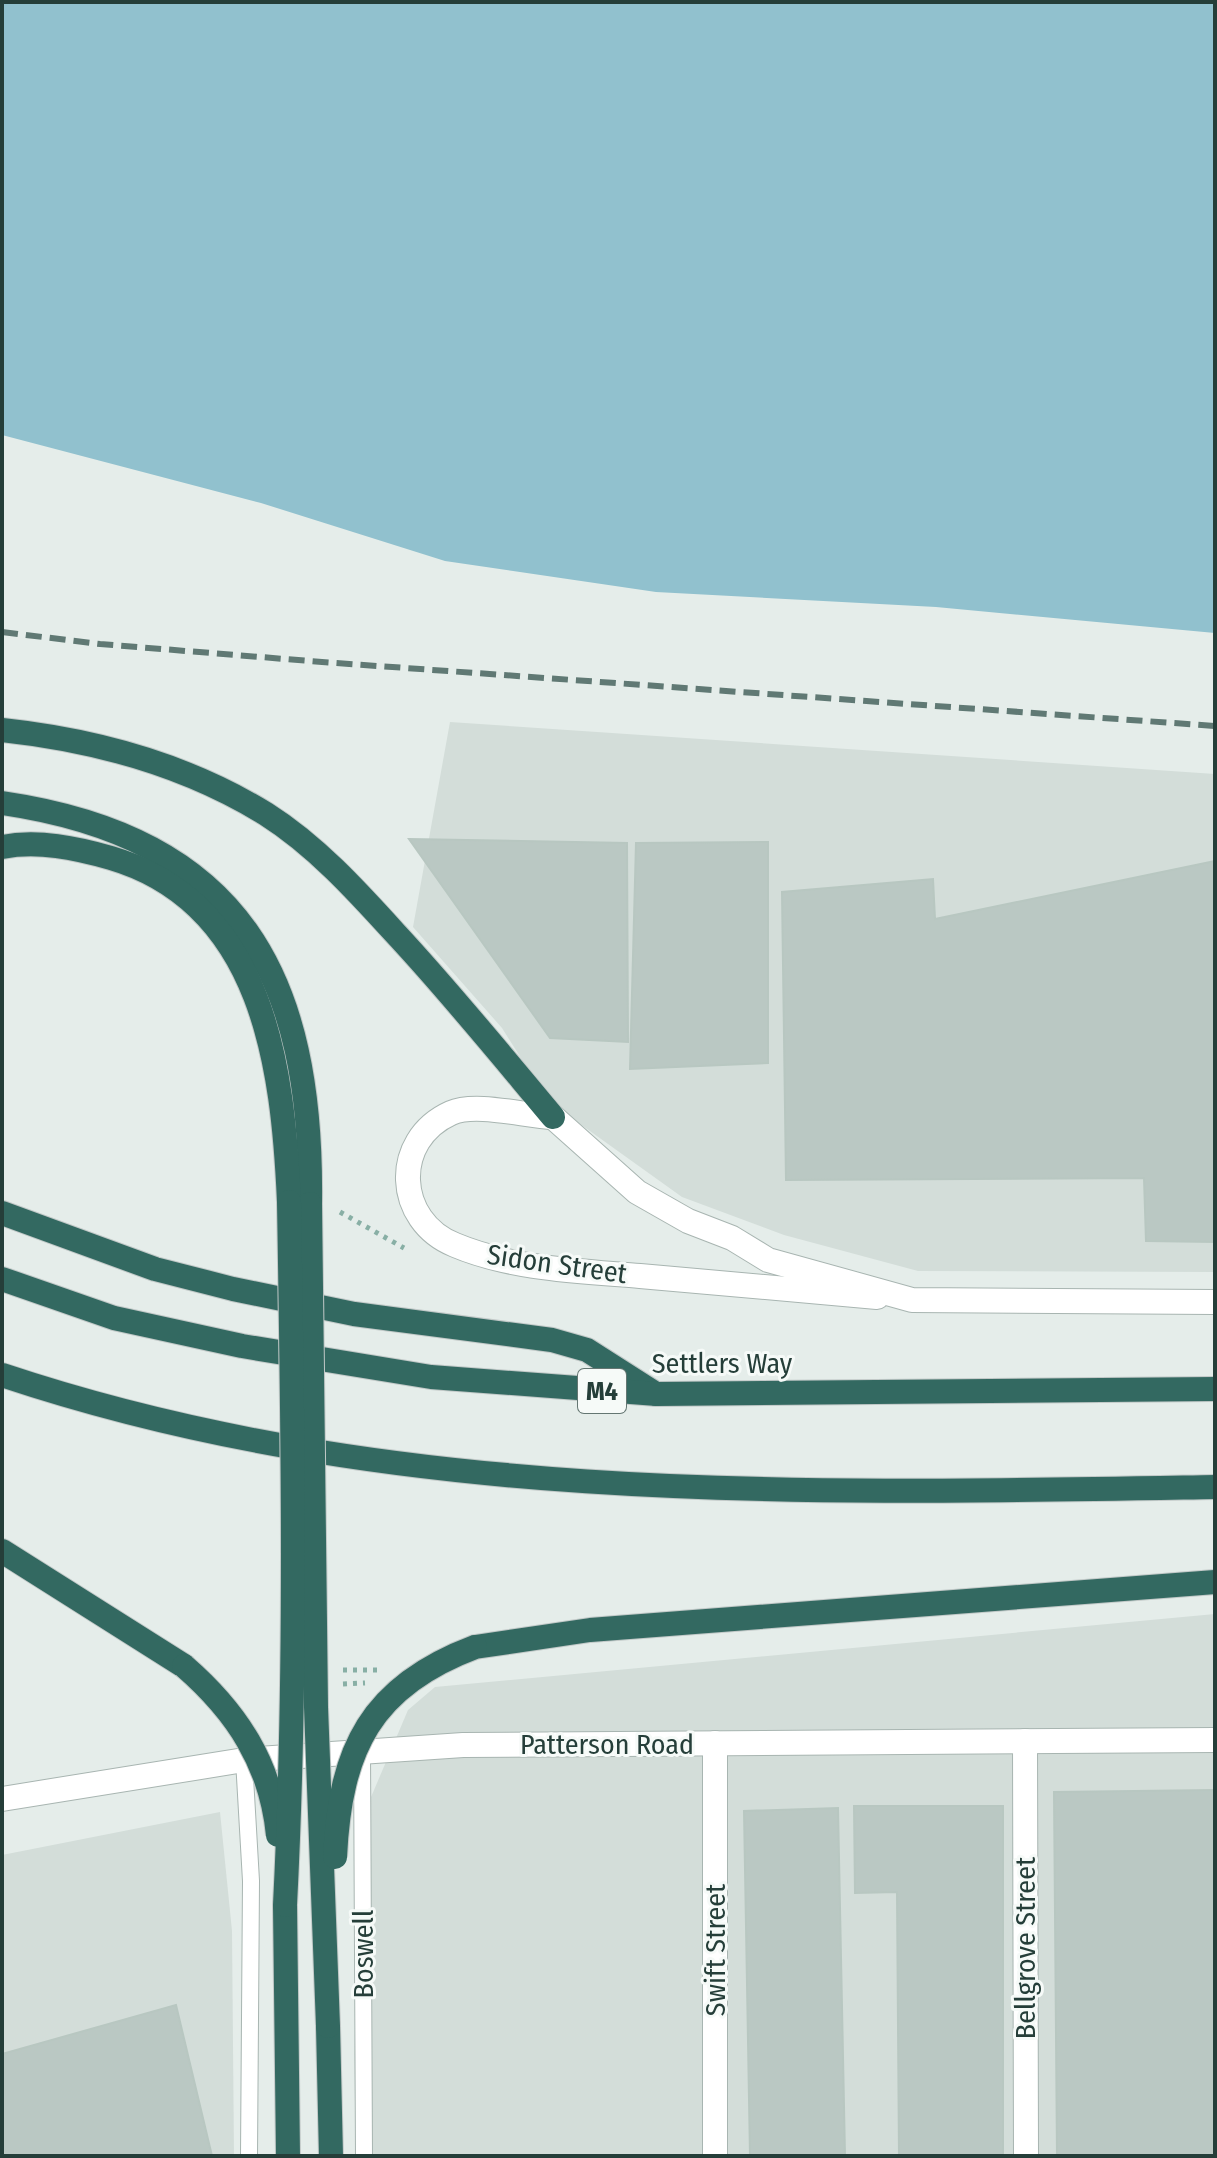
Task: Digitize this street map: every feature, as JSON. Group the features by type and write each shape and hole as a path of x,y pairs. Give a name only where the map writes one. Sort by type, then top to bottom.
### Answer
{"highway":[{"path":"2,730 71,738 147,759 209,783 267,815 315,851 369,904 553,1117"},
{"path":"2,803 41,809 90,823 162,853 198,876 256,939 275,981 298,1048 311,1137 300,1203 293,1748 285,1905 288,2156"},
{"path":"2,847 57,845 123,861 156,877 213,925 238,957 268,1030 300,1203 331,2156"},
{"path":"2,1213 155,1269 233,1289 438,1327 552,1340 587,1350 657,1394"},
{"name":"Settlers Way","path":"2,1279 114,1318 242,1346 431,1377 657,1394 1215,1389"},
{"path":"2,1375 89,1404 250,1442 446,1472 673,1485 857,1489 1215,1487"},
{"path":"2,1551 184,1666 215,1693 244,1731 263,1765 278,1828 285,1905"},
{"path":"328,2026 336,1841 346,1777 369,1724 398,1688 437,1661 475,1647 590,1630 1215,1582"}],"street":[{"name":"Sidon Street","path":"912,1300 768,1260 732,1238 688,1221 637,1192 553,1117 469,1108 436,1122 422,1137 407,1177 410,1203 424,1225 452,1245 497,1259 598,1273 912,1300 1215,1302"},
{"name":"Patterson Road","path":"2,1799 244,1760 463,1745 1215,1740"},
{"name":"Bellgrove Street","path":"1025,1741 1026,2156"},
{"name":"Swift Street","path":"715,1743 715,2156"}],"lane":[{"name":"Boswell","path":"362,1752 364,2156"},
{"path":"244,1760 251,1881 249,2156"}],"path":[{"path":"334,1209 406,1250"},
{"path":"335,1669 381,1670 379,1683 336,1684"}],"shaded area":[{"path":"450,722 1215,774 1215,1272 918,1271 784,1235 682,1197 548,1101 502,1028 413,927"},
{"path":"1215,1614 1215,2156 356,2156 354,2054 363,1816 408,1710 435,1687"},
{"path":"220,1812 232,1931 234,2156 2,2156 2,1855"}],"water":[{"path":"2,2 1215,2 1215,633 936,607 656,592 445,561 261,503 2,435"}],"building":[{"path":"409,839 627,843 628,1042 550,1038"},
{"path":"768,842 768,1063 630,1069 636,843"},
{"path":"1215,861 1215,1242 1146,1241 1144,1178 786,1180 782,892 933,879 935,919"},
{"path":"1215,1790 1215,2156 1057,2156 1054,1792"},
{"path":"854,1806 1003,1806 1003,2156 899,2156 897,1892 855,1893"},
{"path":"838,1808 845,2156 750,2156 744,1811"},
{"path":"176,2005 212,2156 2,2156 2,2054"}],"railway":[{"path":"2,632 100,644 322,662 1215,726"}]}
